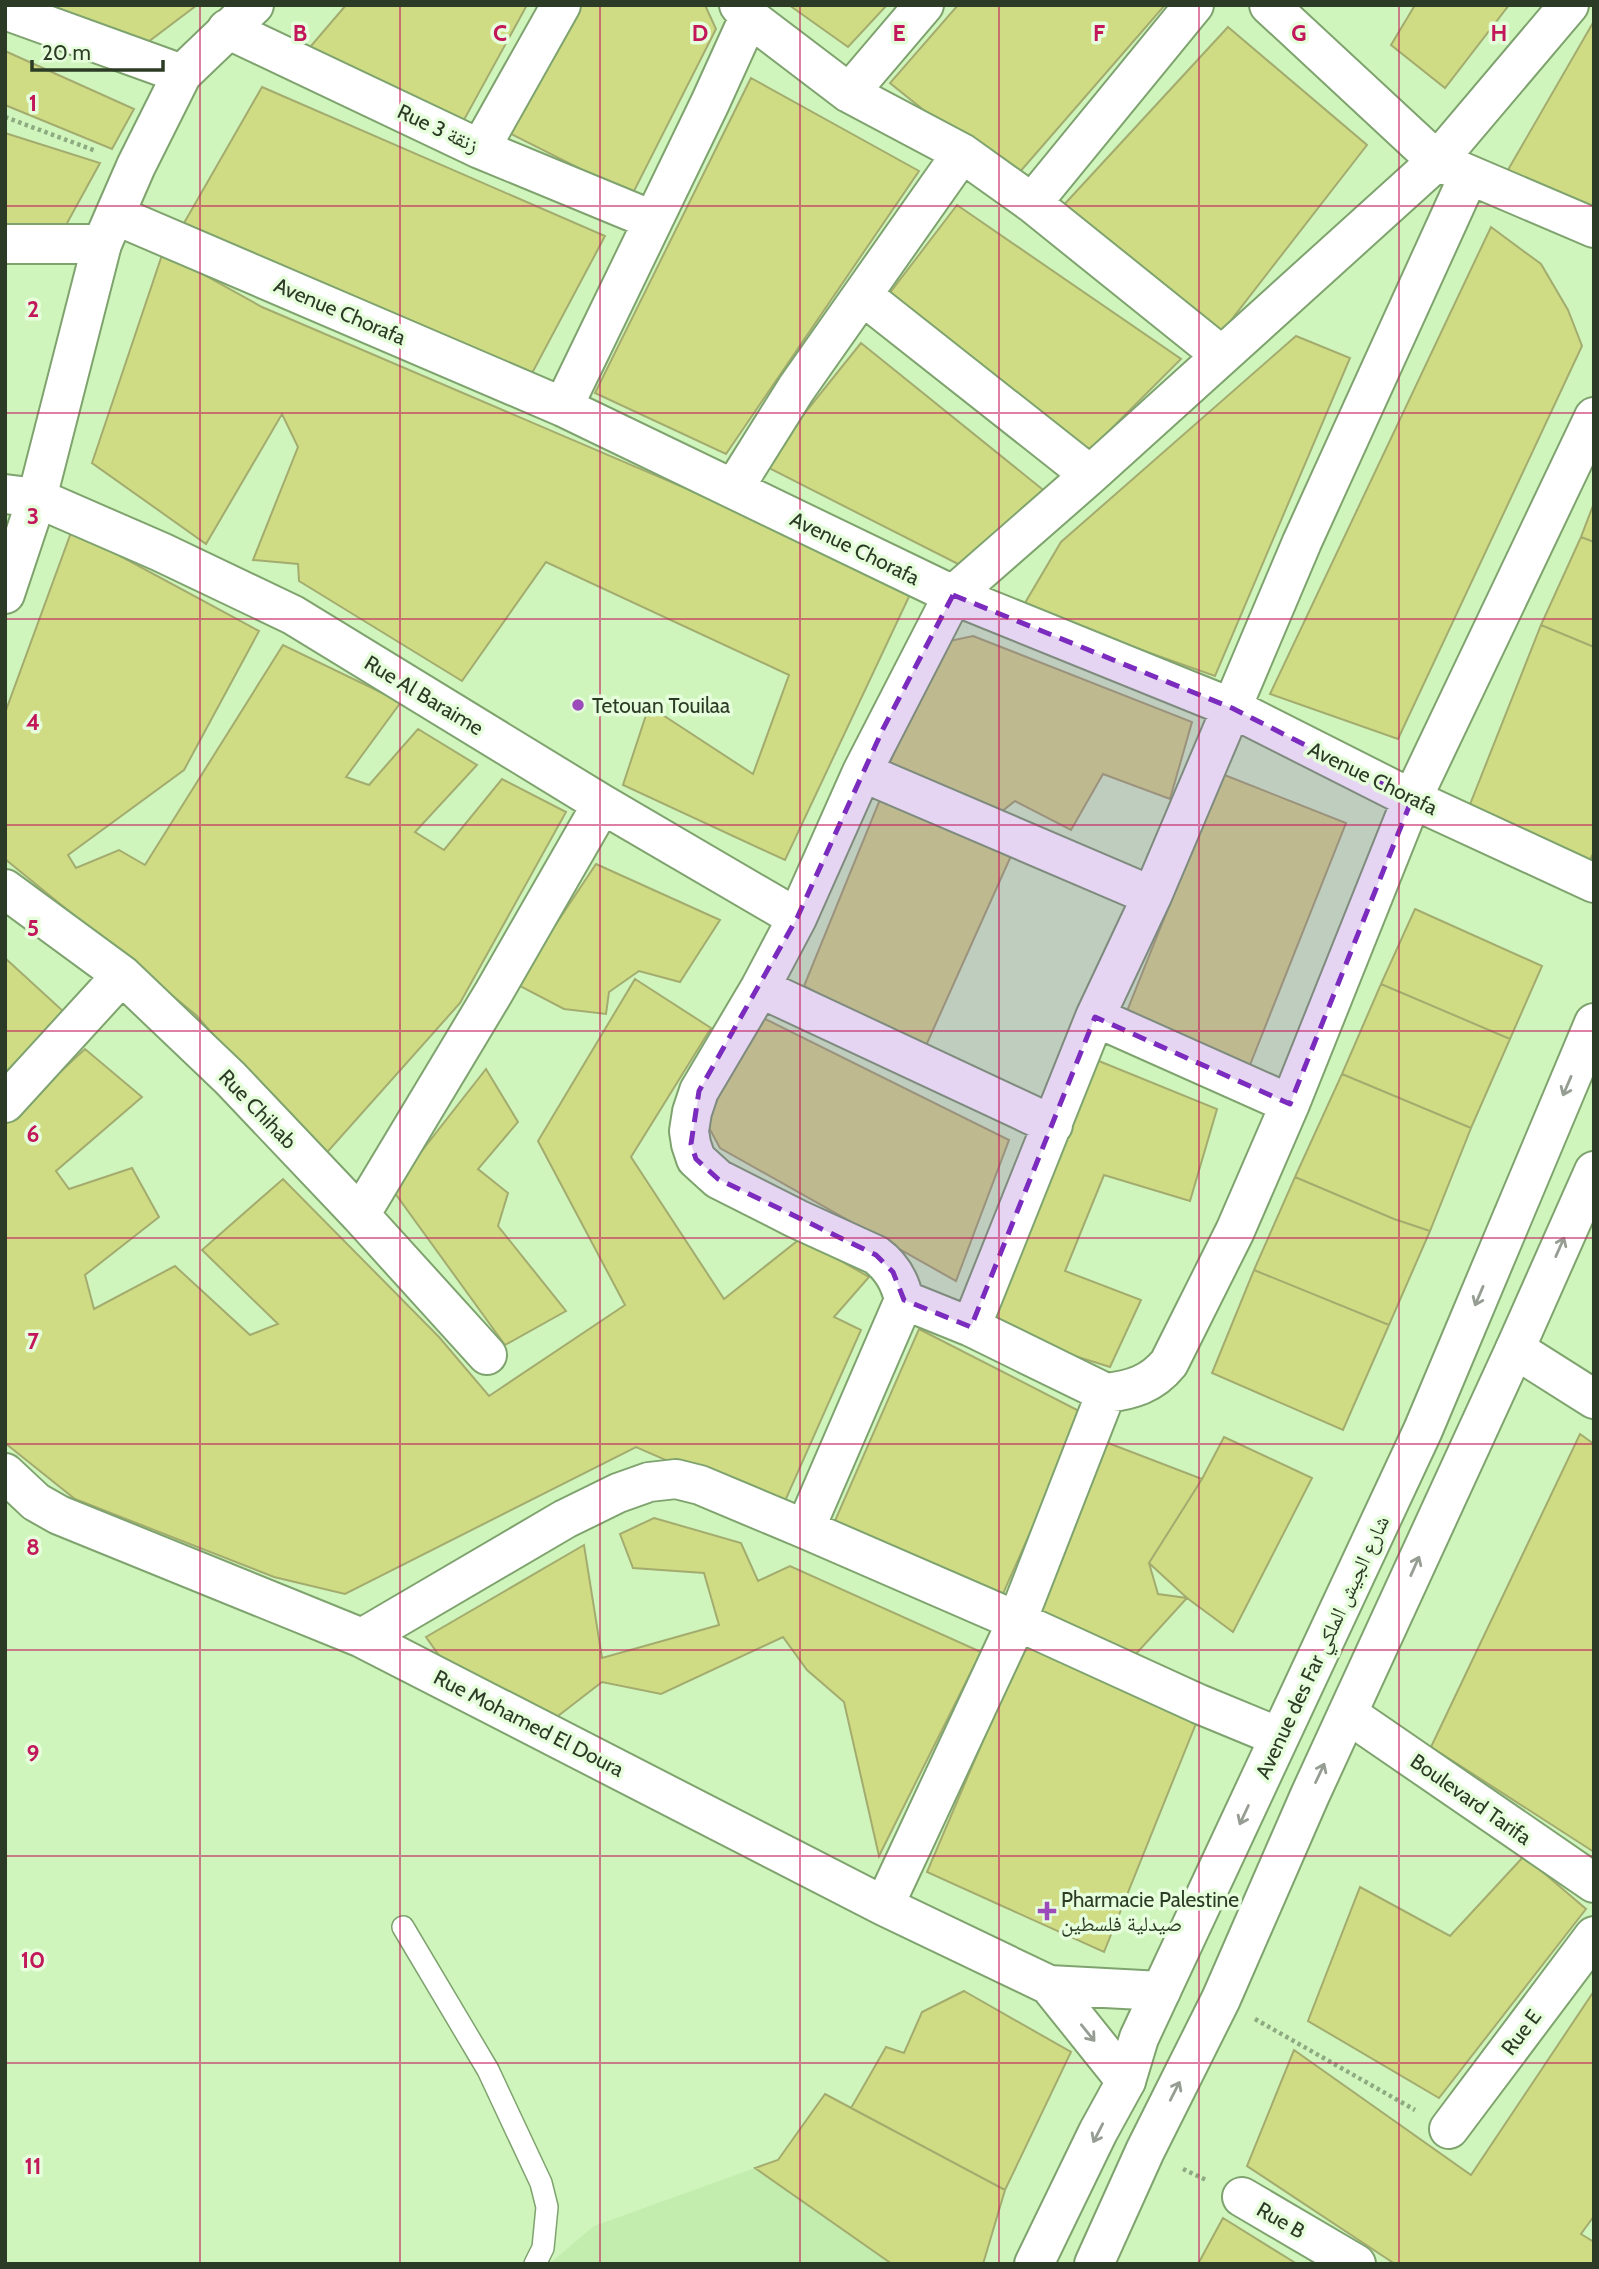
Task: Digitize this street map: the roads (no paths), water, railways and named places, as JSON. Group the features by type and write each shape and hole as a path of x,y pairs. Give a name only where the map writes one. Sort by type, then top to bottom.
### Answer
{"street":[{"path":"480,149 561,5"},
{"path":"849,93 924,5"},
{"path":"1032,204 1194,5"},
{"path":"1269,5 1453,168 1594,228"},
{"path":"971,1327 1095,1017 1152,896 1302,542 1453,168 1569,5"},
{"path":"5,10 182,74"},
{"path":"563,407 710,103 744,11 849,93 962,153 1032,204 1221,355"},
{"path":"5,594 21,496 108,230 136,166 182,74 240,17"},
{"name":"Rue 3 زنقة","path":"240,17 480,149 652,220"},
{"path":"734,488 796,389 962,153"},
{"path":"805,1529 904,1300 893,1272 886,1262 876,1255 718,1179 696,1159 692,1152 689,1131 699,1091 760,988 797,918 862,772 953,595 1221,355 1453,168"},
{"path":"5,244 108,230"},
{"name":"Avenue Chorafa","path":"108,230 563,407 953,595 1232,708 1412,799 1594,883"},
{"path":"862,295 1090,475"},
{"path":"904,1300 971,1327 1107,1393 1146,1383 1159,1375 1168,1363 1234,1231 1290,1104 1412,799 1594,417"},
{"name":"Rue Al Baraime","path":"21,496 161,552 293,615 602,804 797,918"},
{"path":"862,772 1152,896"},
{"path":"360,1215 494,992 602,804"},
{"name":"Rue Chihab","path":"5,889 122,975 230,1078 360,1215 487,1355"},
{"path":"5,1103 122,975"},
{"path":"760,988 1053,1125"},
{"path":"1095,1017 1290,1104"},
{"name":"Avenue des Far شارع الجيش الملكي","path":"1034,2264 1098,2132 1126,2081 1139,2038 1423,1430 1594,1023"},
{"path":"1094,2264 1145,2151 1221,1999 1310,1795 1594,1171"},
{"path":"1515,1349 1594,1399"},
{"path":"884,1906 1017,1620 1107,1393"},
{"name":"Rue Mohamed El Doura","path":"5,1473 36,1502 59,1515 362,1637 884,1906 1049,1985 1161,1991"},
{"path":"362,1637 565,1519 618,1493 649,1482 676,1479 700,1485 805,1529 1279,1737"},
{"name":"Boulevard Tarifa","path":"1348,1714 1594,1883"},
{"name":"Rue E","path":"1449,2129 1594,1936"},
{"name":"Rue Mohamed El Doura","path":"1049,1985 1126,2081"},
{"name":"Rue B","path":"1242,2197 1356,2264"}],"lane":[{"path":"403,1927 488,2070 541,2183 547,2207 543,2248 535,2264"}],"place":[{"name":"Tetouan Touilaa","path":"578,705"},
{"name":"Pharmacie Palestine صيدلية فلسطين","path":"1047,1911"}]}
